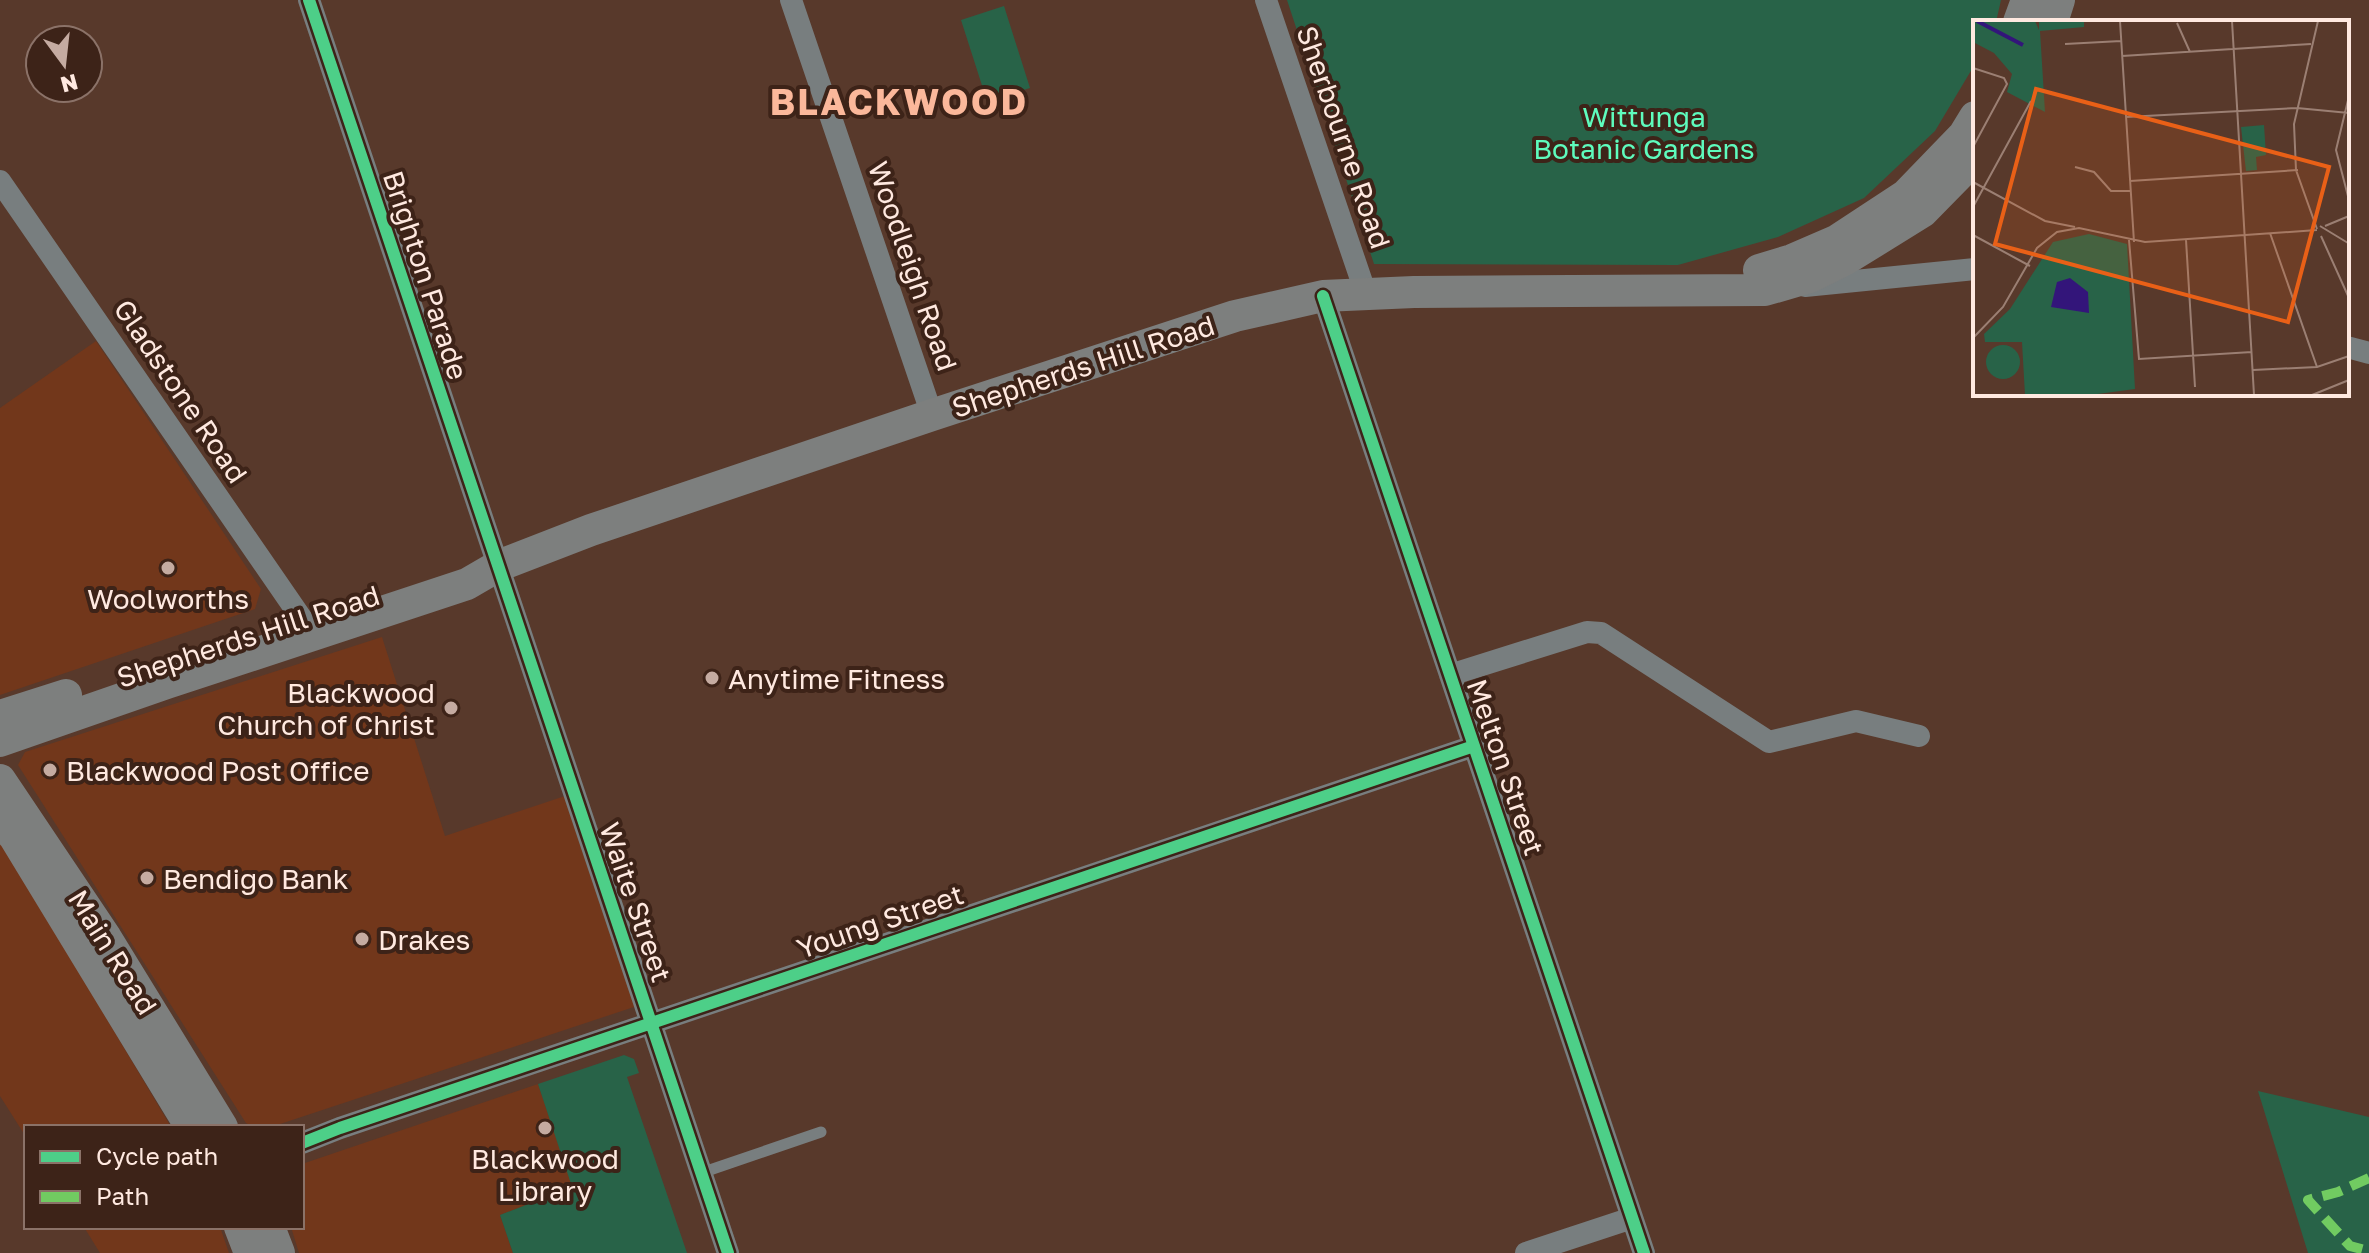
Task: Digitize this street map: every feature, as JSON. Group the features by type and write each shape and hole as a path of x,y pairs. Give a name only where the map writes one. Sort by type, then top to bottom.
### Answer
{"main road":[{"path":"2020,20 2027,0"},
{"path":"2053,20 2059,0"},
{"name":"Shepherds Hill Road","path":"1691,291 1792,260 1836,241 1906,195 1964,135 1973,120"},
{"name":"Shepherds Hill Road","path":"9,730 308,627 467,584 498,566 591,530 1235,316 1323,296 1414,292 1765,290 1810,277 1846,259 1922,212 1973,160"},
{"path":"1,781 9,730"},
{"name":"Main Road","path":"1,781 106,938 221,1125"},
{"name":"Main Road","path":"0,821 14,836 190,1125"},
{"path":"241,1229 250,1253"},
{"path":"270,1229 279,1253"}],"street":[{"name":"Brighton Parade","path":"309,0 498,566"},
{"name":"Woodleigh Road","path":"791,0 932,415"},
{"name":"Sherbourne Road","path":"1266,0 1366,294"},
{"name":"Gladstone Road","path":"0,181 308,627"},
{"path":"1765,290 1973,269"},
{"name":"Melton Street","path":"1323,296 1644,1253"},
{"path":"2349,348 2369,353"},
{"name":"Waite Street","path":"498,566 728,1253"},
{"path":"1450,675 1587,632 1601,633 1769,742 1856,721 1919,736"},
{"name":"Young Street","path":"304,1142 1474,746"},
{"path":"1526,1253 1632,1218"}],"lane":[{"path":"701,1173 821,1132"}],"shaded area":[{"path":"96,341 261,589 255,609 0,695 0,408"},
{"path":"382,637 445,836 565,796 637,1006 277,1125 250,1125 18,765 25,752"},
{"path":"0,839 170,1125 24,1125 24,1134 0,1096"},
{"path":"538,1084 573,1187 500,1215 513,1253 299,1253 292,1229 304,1229 304,1163"},
{"path":"85,1229 221,1229 229,1253 100,1253"}],"green space":[{"name":"Wittunga Botanic Gardens","path":"1287,0 2001,0 1996,20 1973,20 1973,67 1935,131 1864,198 1778,237 1678,265 1374,264"},
{"path":"1004,6 1030,88 987,101 961,20"},
{"path":"624,1055 634,1059 639,1073 627,1077 687,1253 513,1253 500,1215 572,1187 538,1084"},
{"path":"2258,1091 2369,1117 2369,1253 2308,1253"}],"marked path":[{"path":"2369,1178 2338,1192 2308,1200 2350,1246 2369,1251"}],"cycle path":[{"path":"309,0 728,1253"},
{"path":"1323,296 1644,1253"},
{"path":"304,1142 1474,746"}],"place":[{"name":"Woolworths","path":"168,568"},
{"name":"Anytime Fitness","path":"712,678"},
{"name":"Blackwood Church of Christ","path":"451,708"},
{"name":"Blackwood Post Office","path":"50,770"},
{"name":"Bendigo Bank","path":"147,878"},
{"name":"Drakes","path":"362,939"},
{"name":"Blackwood Library","path":"545,1128"}],"district":[{"name":"BLACKWOOD","path":"899,101"}]}
